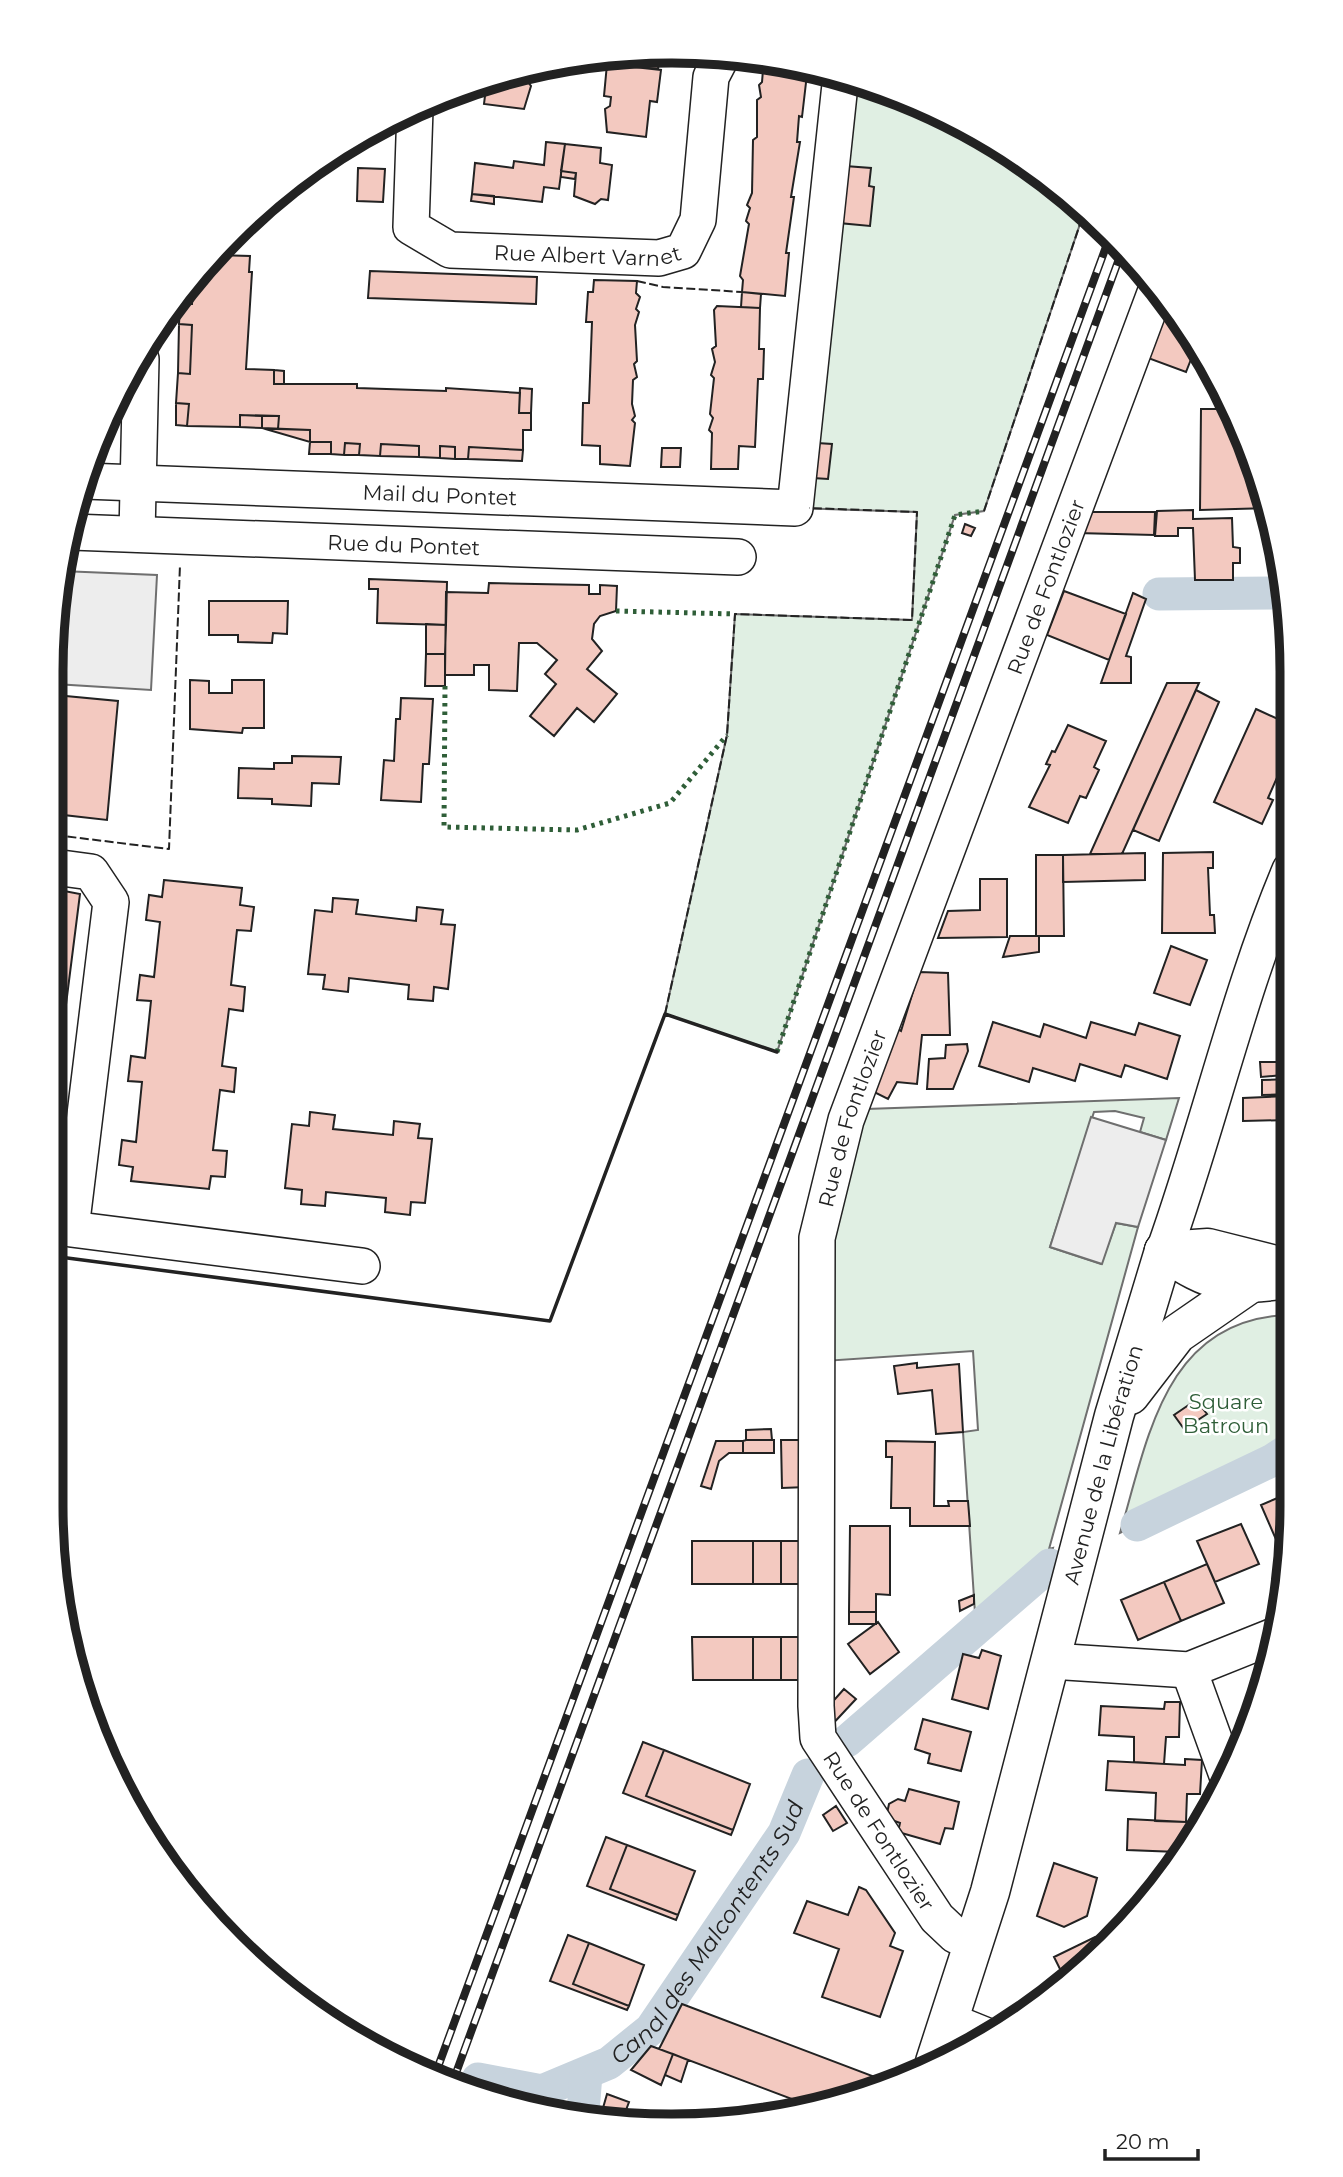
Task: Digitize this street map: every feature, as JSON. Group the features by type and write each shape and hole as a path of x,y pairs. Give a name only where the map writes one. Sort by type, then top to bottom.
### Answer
{"main road":[{"path":"1164,1251 1208,1248 1280,1266"},
{"name":"Avenue de la Libération","path":"939,2052 974,1943 1114,1416 1164,1251"},
{"path":"1164,1251 1199,1275 1248,1285 1280,1280"},
{"path":"1114,1416 1177,1334 1248,1285"}],"street":[{"name":"Rue Albert Varnet","path":"415,120 411,227 450,250 659,258 683,251 698,220 711,77 717,65"},
{"name":"Mail du Pontet","path":"93,481 795,508 840,87"},
{"name":"Rue de Fontlozier","path":"974,1943 955,1936 937,1918 818,1738 817,1238 846,1120 1153,299"},
{"path":"137,534 141,375"},
{"name":"Rue du Pontet","path":"80,532 738,557"},
{"path":"63,868 91,872 111,902 63,1220"},
{"name":"Avenue de la Libération","path":"1164,1251 1276,942 1280,921"},
{"path":"63,1227 362,1266"},
{"path":"1051,1661 1189,1670 1264,1640"},
{"path":"1189,1670 1223,1763"},
{"path":"950,2021 976,2032"}],"green space":[{"path":"840,87 904,109 976,145 1042,189 1081,221 984,511 955,515 777,1052 665,1014 727,735 735,614 912,620 917,512 795,508"},
{"path":"1179,1098 1166,1140 1140,1132 1144,1118 1115,1111 1094,1112 1050,1247 1101,1264 1116,1223 1138,1227 1049,1549 1053,1548 1050,1559 975,1613 963,1432 978,1430 973,1351 824,1361 824,1268 866,1109"},
{"name":"Square Batroun","path":"1280,1316 1280,1455 1120,1533 1153,1423 1168,1390 1188,1361 1214,1337 1247,1322"}],"shaded area":[{"path":"72,571 157,575 151,690 63,684 64,632"},
{"path":"1091,1117 1166,1140 1138,1227 1116,1223 1102,1264 1050,1247"}],"building":[{"path":"659,63 658,69 621,65"},
{"path":"607,67 661,70 657,102 650,101 646,137 607,132 605,109 610,106 611,97 604,96"},
{"path":"763,70 806,79 802,117 799,116 797,142 800,142 791,197 794,197 786,253 789,253 785,296 742,292 743,280 740,276 749,224 746,221 750,208 747,205 752,193 753,140 757,137 757,100 761,97 759,85 762,82"},
{"path":"527,81 531,86 524,109 484,104 485,92"},
{"path":"546,142 565,144 559,189 544,187 542,202 472,194 475,163 513,168 514,161 544,165"},
{"path":"565,144 601,148 600,163 612,165 608,200 601,199 595,204 574,196 576,173 561,171"},
{"path":"845,166 871,168 869,186 874,187 870,226 839,223"},
{"path":"358,168 385,169 383,202 357,201"},
{"path":"561,171 576,173 575,179 561,177"},
{"path":"472,194 494,196 494,204 471,201"},
{"path":"228,255 250,256 249,272 252,272 246,369 274,370 274,384 357,384 357,388 446,391 446,388 520,393 519,413 531,413 531,430 523,430 523,450 469,447 468,459 455,459 455,447 440,446 440,458 419,457 419,446 381,444 380,456 359,455 360,444 345,443 344,455 331,454 331,442 310,442 310,430 278,429 279,416 240,415 240,427 187,426 189,404 176,403 178,373 190,374 192,325 179,324 179,314 187,304 192,304 192,297"},
{"path":"370,271 537,277 536,304 368,298"},
{"path":"594,280 637,281 636,293 640,297 636,309 639,312 635,325 637,361 634,364 637,377 633,380 632,404 635,416 632,420 635,423 630,466 600,464 600,446 582,445 583,403 589,403 592,322 586,322 588,292 593,292"},
{"path":"742,292 761,294 760,308 741,307"},
{"path":"717,306 760,308 759,349 764,349 763,379 758,379 755,447 739,446 738,469 711,469 712,433 709,430 713,418 710,414 714,378 711,375 715,362 712,349 716,346 714,310"},
{"path":"1164,315 1192,357 1186,372 1148,358"},
{"path":"179,324 192,325 190,374 178,373"},
{"path":"274,370 284,371 284,384 274,384"},
{"path":"520,388 532,389 531,413 519,413"},
{"path":"176,403 189,404 187,426 176,425"},
{"path":"1201,409 1220,409 1248,476 1257,508 1200,510"},
{"path":"240,415 262,416 262,428 240,427"},
{"path":"262,416 279,416 278,429 262,428"},
{"path":"262,428 310,430 310,442"},
{"path":"310,442 331,442 331,454 309,454"},
{"path":"345,443 360,444 359,455 344,455"},
{"path":"817,443 832,444 828,479 813,478"},
{"path":"381,444 419,446 419,457 380,456"},
{"path":"440,446 455,447 455,459 440,458"},
{"path":"469,447 523,450 522,461 468,459"},
{"path":"662,448 681,448 680,467 661,467"},
{"path":"1193,510 1193,519 1232,518 1233,547 1240,548 1240,563 1233,563 1233,580 1195,580 1193,528 1178,528 1178,536 1155,536 1157,511"},
{"path":"1084,512 1155,512 1154,535 1077,533"},
{"path":"965,524 975,528 971,536 962,533"},
{"path":"369,579 447,582 446,625 377,623 378,589 369,589"},
{"path":"489,583 589,585 589,594 600,594 600,585 617,586 616,611 600,616 594,624 592,639 602,651 587,669 617,694 594,722 577,708 554,736 530,716 556,684 545,674 557,660 537,643 519,643 517,691 489,690 489,665 474,665 474,675 445,675 446,592 488,593"},
{"path":"1064,591 1126,614 1109,660 1047,635"},
{"path":"1133,593 1146,599 1126,656 1131,657 1131,683 1101,683"},
{"path":"209,601 288,601 287,634 273,633 272,643 238,642 238,635 209,635"},
{"path":"426,624 446,625 445,654 426,654"},
{"path":"426,654 445,654 445,686 425,686"},
{"path":"190,680 209,681 209,693 232,693 232,680 264,680 264,728 243,728 242,733 190,729"},
{"path":"1167,683 1199,683 1122,854 1090,854"},
{"path":"1196,690 1219,702 1159,841 1133,830"},
{"path":"63,696 118,701 107,820 63,815"},
{"path":"401,698 433,699 429,764 423,764 421,802 381,800 384,760 394,761 396,719 400,719"},
{"path":"1256,709 1280,720 1280,773 1268,798 1273,800 1262,824 1214,802"},
{"path":"1068,725 1106,741 1094,767 1099,770 1086,798 1080,796 1068,823 1029,807 1050,765 1046,764 1052,751 1055,752"},
{"path":"292,756 341,757 339,784 312,783 311,806 272,804 272,799 238,798 239,768 274,769 274,763 292,763"},
{"path":"1213,852 1213,868 1208,868 1210,915 1214,915 1215,933 1162,933 1163,853"},
{"path":"1145,853 1145,880 1063,882 1063,855"},
{"path":"1036,855 1063,855 1064,936 1036,936"},
{"path":"980,879 1007,879 1007,937 938,938 948,911 980,910"},
{"path":"164,880 242,888 240,905 254,907 251,931 237,930 231,985 245,987 243,1011 229,1009 222,1066 236,1068 234,1092 220,1090 213,1150 227,1151 225,1177 211,1176 209,1189 131,1181 133,1167 119,1165 122,1140 136,1142 142,1082 128,1081 131,1056 145,1058 151,1001 137,1000 140,975 154,977 160,922 146,920 149,895 162,897"},
{"path":"63,891 80,894 63,1028"},
{"path":"333,898 358,900 356,914 416,921 417,907 443,910 441,924 455,925 448,989 434,987 433,1001 408,999 409,985 349,978 348,992 323,989 325,975 308,974 315,910 332,912"},
{"path":"1010,936 1039,936 1039,952 1003,957"},
{"path":"1171,946 1207,960 1190,1005 1154,993"},
{"path":"919,972 948,973 950,1035 922,1035 917,1084 897,1082 888,1099 872,1091 894,1027 901,1031"},
{"path":"993,1022 1040,1037 1044,1024 1086,1038 1091,1022 1135,1035 1139,1023 1180,1036 1167,1079 1125,1065 1121,1077 1080,1064 1075,1081 1033,1068 1029,1082 979,1066"},
{"path":"967,1044 968,1051 953,1089 927,1089 929,1059 945,1058 946,1045"},
{"path":"1260,1062 1280,1062 1280,1075 1261,1077"},
{"path":"1280,1079 1280,1094 1262,1095 1262,1080"},
{"path":"1280,1096 1280,1120 1243,1121 1243,1098"},
{"path":"310,1112 335,1115 333,1129 393,1135 394,1121 420,1124 418,1138 432,1139 425,1203 411,1202 410,1215 385,1212 386,1198 326,1192 325,1206 301,1204 302,1190 285,1188 292,1124 309,1126"},
{"path":"917,1363 917,1368 959,1364 963,1432 936,1434 932,1390 898,1394 894,1366"},
{"path":"1196,1400 1207,1414 1184,1429 1174,1415"},
{"path":"771,1429 772,1440 746,1440 746,1430"},
{"path":"774,1440 774,1453 743,1453 743,1441"},
{"path":"781,1440 807,1440 807,1487 782,1488"},
{"path":"716,1441 743,1441 743,1453 729,1453 719,1461 711,1489 701,1486"},
{"path":"886,1441 935,1442 934,1506 949,1506 948,1501 968,1501 970,1526 910,1526 910,1508 891,1508 892,1457 886,1457"},
{"path":"1280,1497 1279,1544 1278,1544 1261,1505"},
{"path":"1241,1524 1259,1564 1215,1582 1197,1541"},
{"path":"850,1526 890,1526 890,1595 876,1594 876,1612 849,1612"},
{"path":"692,1541 753,1541 753,1584 692,1584"},
{"path":"753,1541 781,1541 781,1584 753,1584"},
{"path":"781,1541 807,1541 807,1584 781,1584"},
{"path":"1207,1564 1224,1603 1181,1621 1164,1582"},
{"path":"1164,1582 1181,1621 1138,1640 1121,1600"},
{"path":"974,1595 974,1604 960,1611 959,1601"},
{"path":"849,1612 876,1612 876,1624 849,1624"},
{"path":"878,1622 899,1652 870,1674 848,1644"},
{"path":"692,1637 753,1637 753,1680 693,1680"},
{"path":"753,1637 781,1637 781,1680 753,1680"},
{"path":"781,1637 807,1637 807,1680 781,1680"},
{"path":"982,1650 1001,1656 988,1709 952,1699 963,1654 979,1658"},
{"path":"844,1689 856,1699 827,1730 826,1709"},
{"path":"1165,1702 1180,1702 1179,1737 1166,1737 1164,1764 1134,1762 1134,1737 1099,1735 1101,1706 1164,1709"},
{"path":"923,1719 971,1732 961,1771 928,1763 930,1754 915,1749"},
{"path":"643,1742 664,1750 646,1796 733,1830 731,1835 623,1793"},
{"path":"664,1750 750,1784 733,1830 646,1796"},
{"path":"1185,1759 1202,1760 1200,1794 1187,1794 1186,1822 1155,1821 1156,1793 1106,1790 1108,1761 1185,1765"},
{"path":"909,1789 959,1802 953,1829 945,1828 940,1844 898,1832 900,1823 886,1818 889,1804 898,1799 905,1801"},
{"path":"836,1806 847,1823 833,1831 823,1815"},
{"path":"1128,1819 1190,1823 1171,1852 1127,1850"},
{"path":"606,1837 627,1845 610,1889 678,1915 676,1920 587,1886"},
{"path":"627,1845 695,1871 678,1915 610,1889"},
{"path":"1054,1863 1097,1878 1087,1916 1064,1927 1037,1916"},
{"path":"859,1887 866,1890 895,1933 890,1946 903,1951 880,2017 822,1997 839,1949 794,1933 807,1901 848,1915"},
{"path":"568,1935 589,1943 573,1984 629,2006 627,2010 550,1981"},
{"path":"1095,1937 1097,1941 1062,1972 1054,1957"},
{"path":"589,1943 644,1965 629,2006 573,1984"},
{"path":"682,2004 875,2077 867,2082 796,2101 659,2049"},
{"path":"651,2046 673,2054 661,2085 631,2070"},
{"path":"673,2054 688,2060 681,2082 665,2075"},
{"path":"607,2094 629,2102 625,2112 602,2110"}],"waterway":[{"path":"1159,594 1275,593"},
{"name":"Canal des Malcontents Sud","path":"1137,1525 1280,1455"},
{"name":"Canal des Malcontents Sud","path":"847,1741 1050,1565"},
{"name":"Canal des Malcontents Sud","path":"478,2079 542,2091 609,2063 651,2029 784,1833 808,1775"},
{"name":"Canal des Malcontents Sud","path":"583,2107 586,2074"}],"railway":[{"path":"438,2067 1106,246"},
{"path":"456,2074 1119,259"}],"hedge":[{"path":"777,1052 955,515 984,511"},
{"path":"616,611 735,614"},
{"path":"445,686 444,827 577,830 670,803 727,735"}],"fence":[{"path":"984,511 1081,221"},
{"path":"637,281 663,287 742,292"},
{"path":"665,1014 727,735 735,614 912,620 917,512 809,508"},
{"path":"63,836 169,849 180,565"}],"wall":[{"path":"63,1257 550,1321 665,1014 777,1052"}]}
